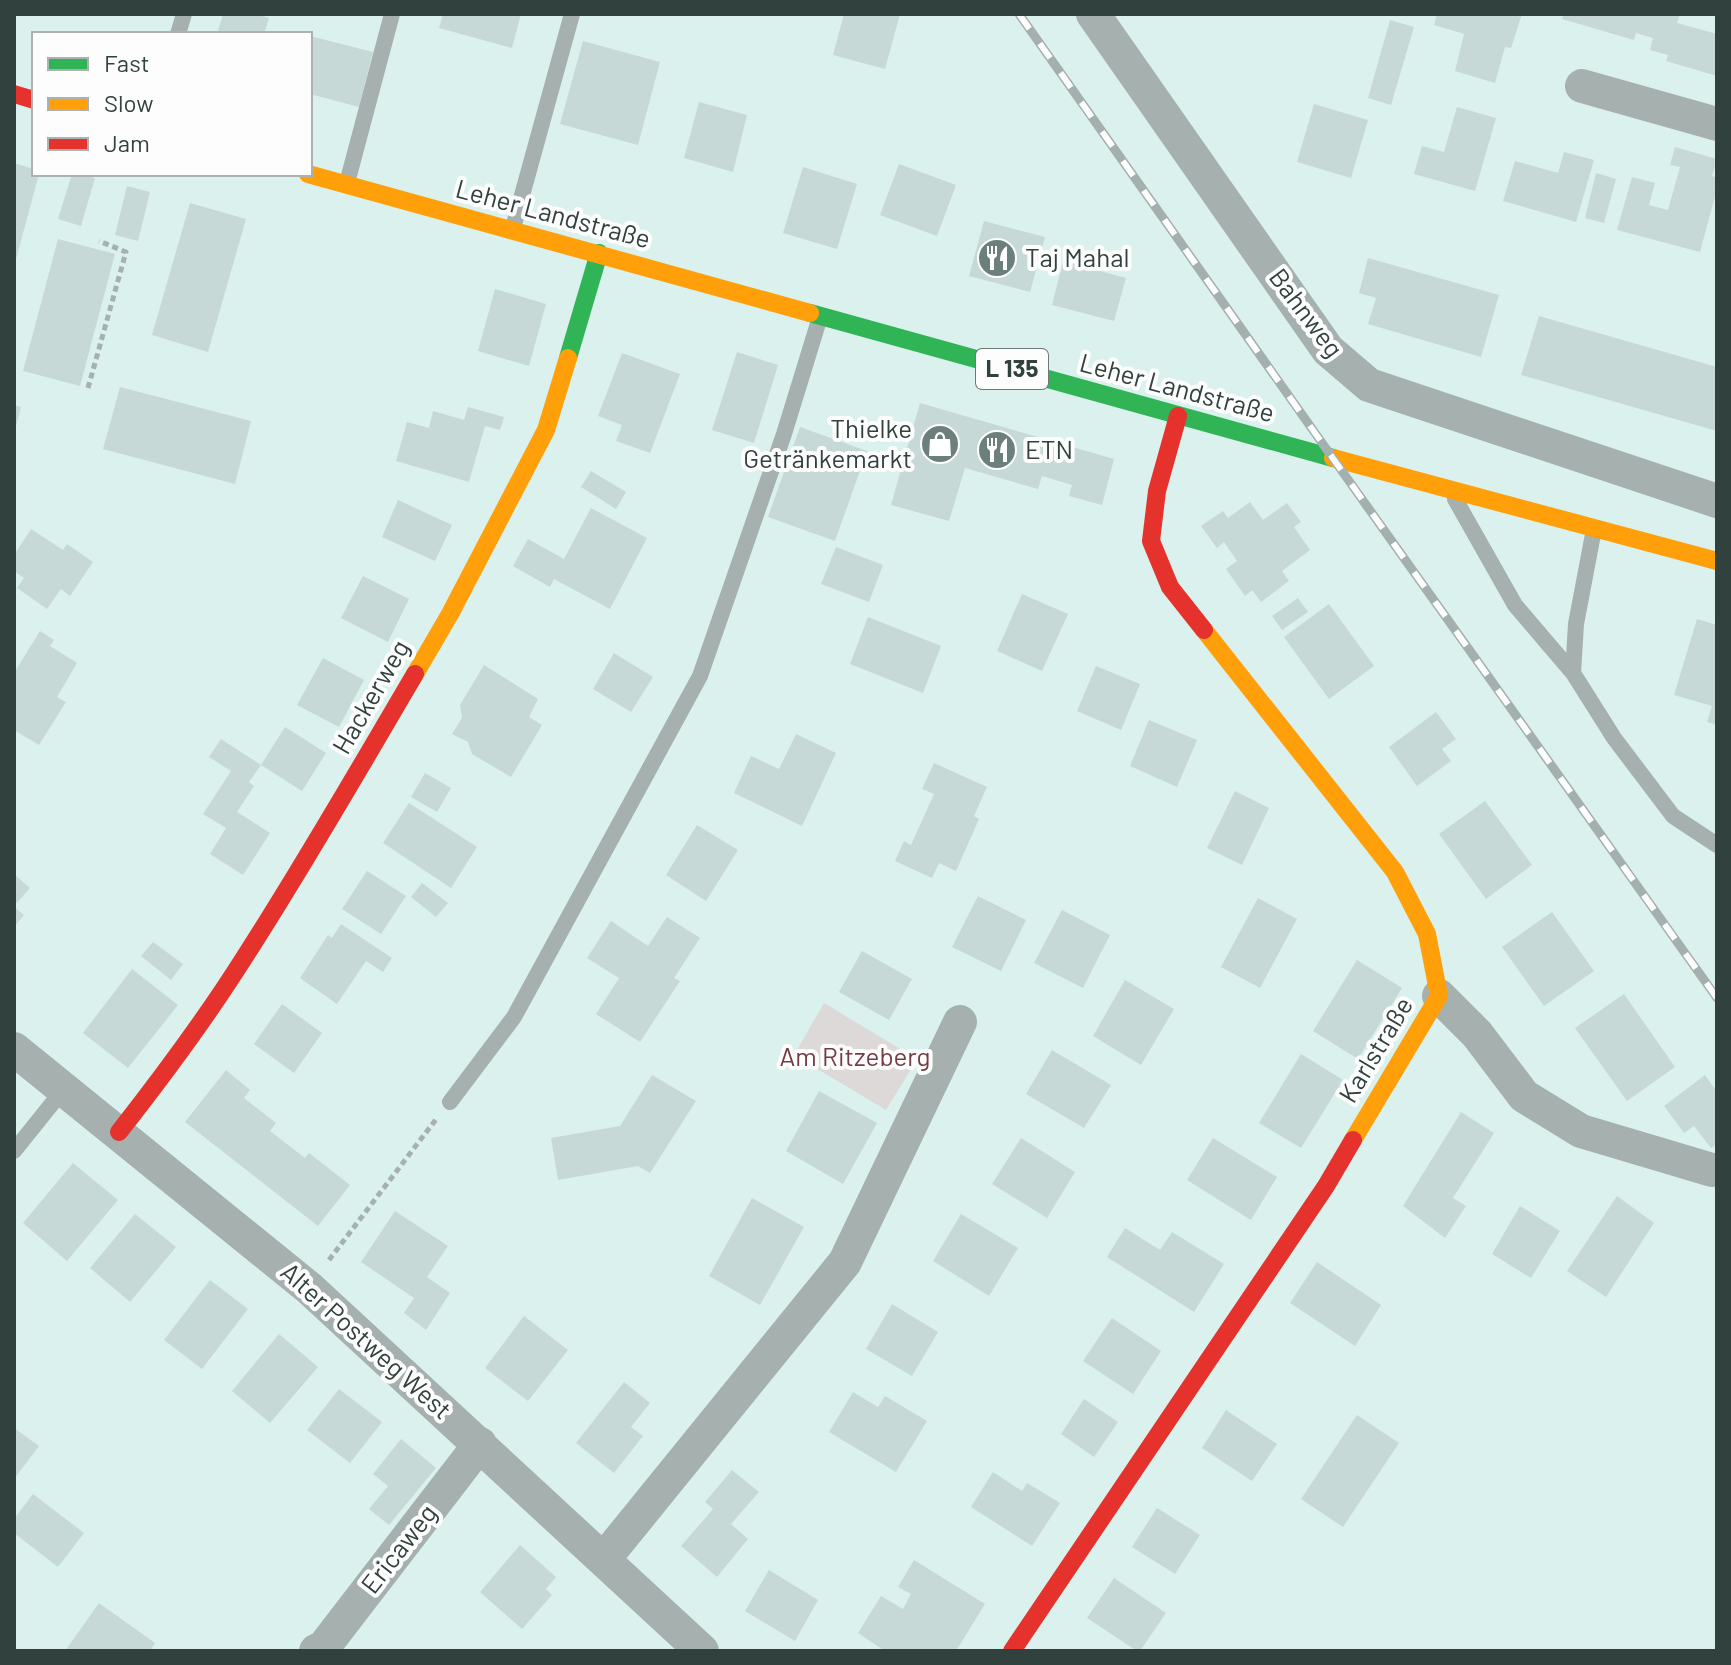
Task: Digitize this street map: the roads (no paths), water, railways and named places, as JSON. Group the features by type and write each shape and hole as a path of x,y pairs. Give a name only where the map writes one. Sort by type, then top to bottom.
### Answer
{"street":[{"name":"Bahnweg","path":"1093,14 1328,350 1369,385 1717,501"},
{"path":"1582,86 1717,124"},
{"name":"Leher Landstraße","path":"312,175 1178,416 1717,561"},
{"name":"Hackerweg","path":"119,1132 166,1072 251,947 450,614 546,430 599,253"},
{"name":"Karlstraße","path":"1012,1651 1326,1186 1439,996 1427,934 1395,872 1170,587 1151,541 1157,491 1178,416"},
{"path":"1439,996 1477,1034 1524,1096 1581,1131 1712,1170"},
{"path":"604,1559 845,1262 960,1022"},
{"name":"Alter Postweg West","path":"14,1049 309,1288 702,1651"},
{"name":"Ericaweg","path":"316,1651 323,1648 480,1444"}],"lane":[{"path":"346,184 392,14"},
{"path":"513,230 572,14"},
{"path":"450,1102 514,1017 700,676 784,434 820,316"},
{"path":"1451,490 1515,605 1573,673 1614,738 1673,816 1717,845"},
{"path":"1573,673 1576,624 1594,528"},
{"path":"14,1151 63,1090"}],"railway":[{"path":"1019,14 1717,998"}],"place":[{"name":"Taj Mahal","path":"997,258"},
{"name":"Thielke Getränkemarkt","path":"940,444"},
{"name":"ETN","path":"997,450"}],"park label":[{"name":"Am Ritzeberg","path":"855,1057"}]}
